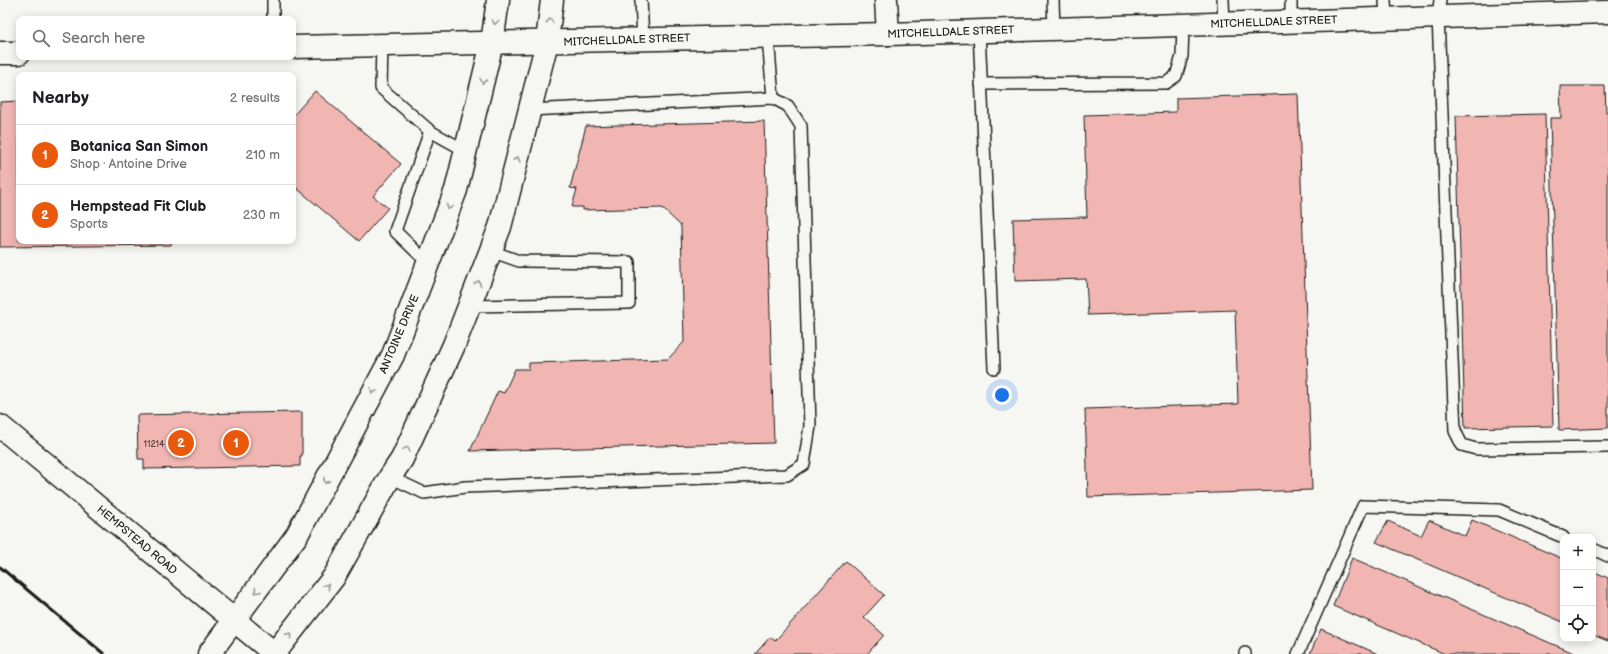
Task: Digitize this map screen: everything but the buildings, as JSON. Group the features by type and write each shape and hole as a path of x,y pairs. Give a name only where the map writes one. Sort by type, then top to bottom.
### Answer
{"main road":[{"name":"ANTOINE DRIVE","path":"209,654 234,622 301,528 392,355 456,190 492,43 498,0"},
{"path":"274,654 334,577 390,477 402,459 454,345 500,227 529,110 548,42 552,0"},
{"path":"886,0 888,34"},
{"name":"MITCHELLDALE STREET","path":"296,47 888,34 1291,22 1385,9 1608,12"},
{"path":"0,54 16,53"},
{"name":"HEMPSTEAD ROAD","path":"0,426 274,654"}],"lane":[{"path":"273,0 273,16"},
{"path":"641,0 643,39"},
{"path":"1053,0 1054,29"},
{"path":"1223,0 1224,24"},
{"path":"1291,0 1291,22"},
{"path":"1439,9 1454,431 1462,445 1476,449 1608,447"},
{"path":"981,84 1166,83 1176,76 1182,56 1183,25"},
{"path":"978,31 994,368"},
{"path":"768,36 773,98"},
{"path":"382,45 381,88 430,131 466,151"},
{"path":"390,477 424,493 465,486 787,475 804,464 810,426 801,126 788,106 773,98 529,110"},
{"path":"428,263 395,231 430,131"},
{"path":"470,306 629,303 629,262 519,260 491,250"},
{"path":"1298,654 1363,506 1500,510 1560,536"},
{"path":"1596,551 1608,556"}],"railway":[{"path":"0,567 104,654"}],"place":[{"name":"Hempstead Fit Club","path":"181,443"},
{"name":"Botanica San Simon","path":"236,443"}]}
